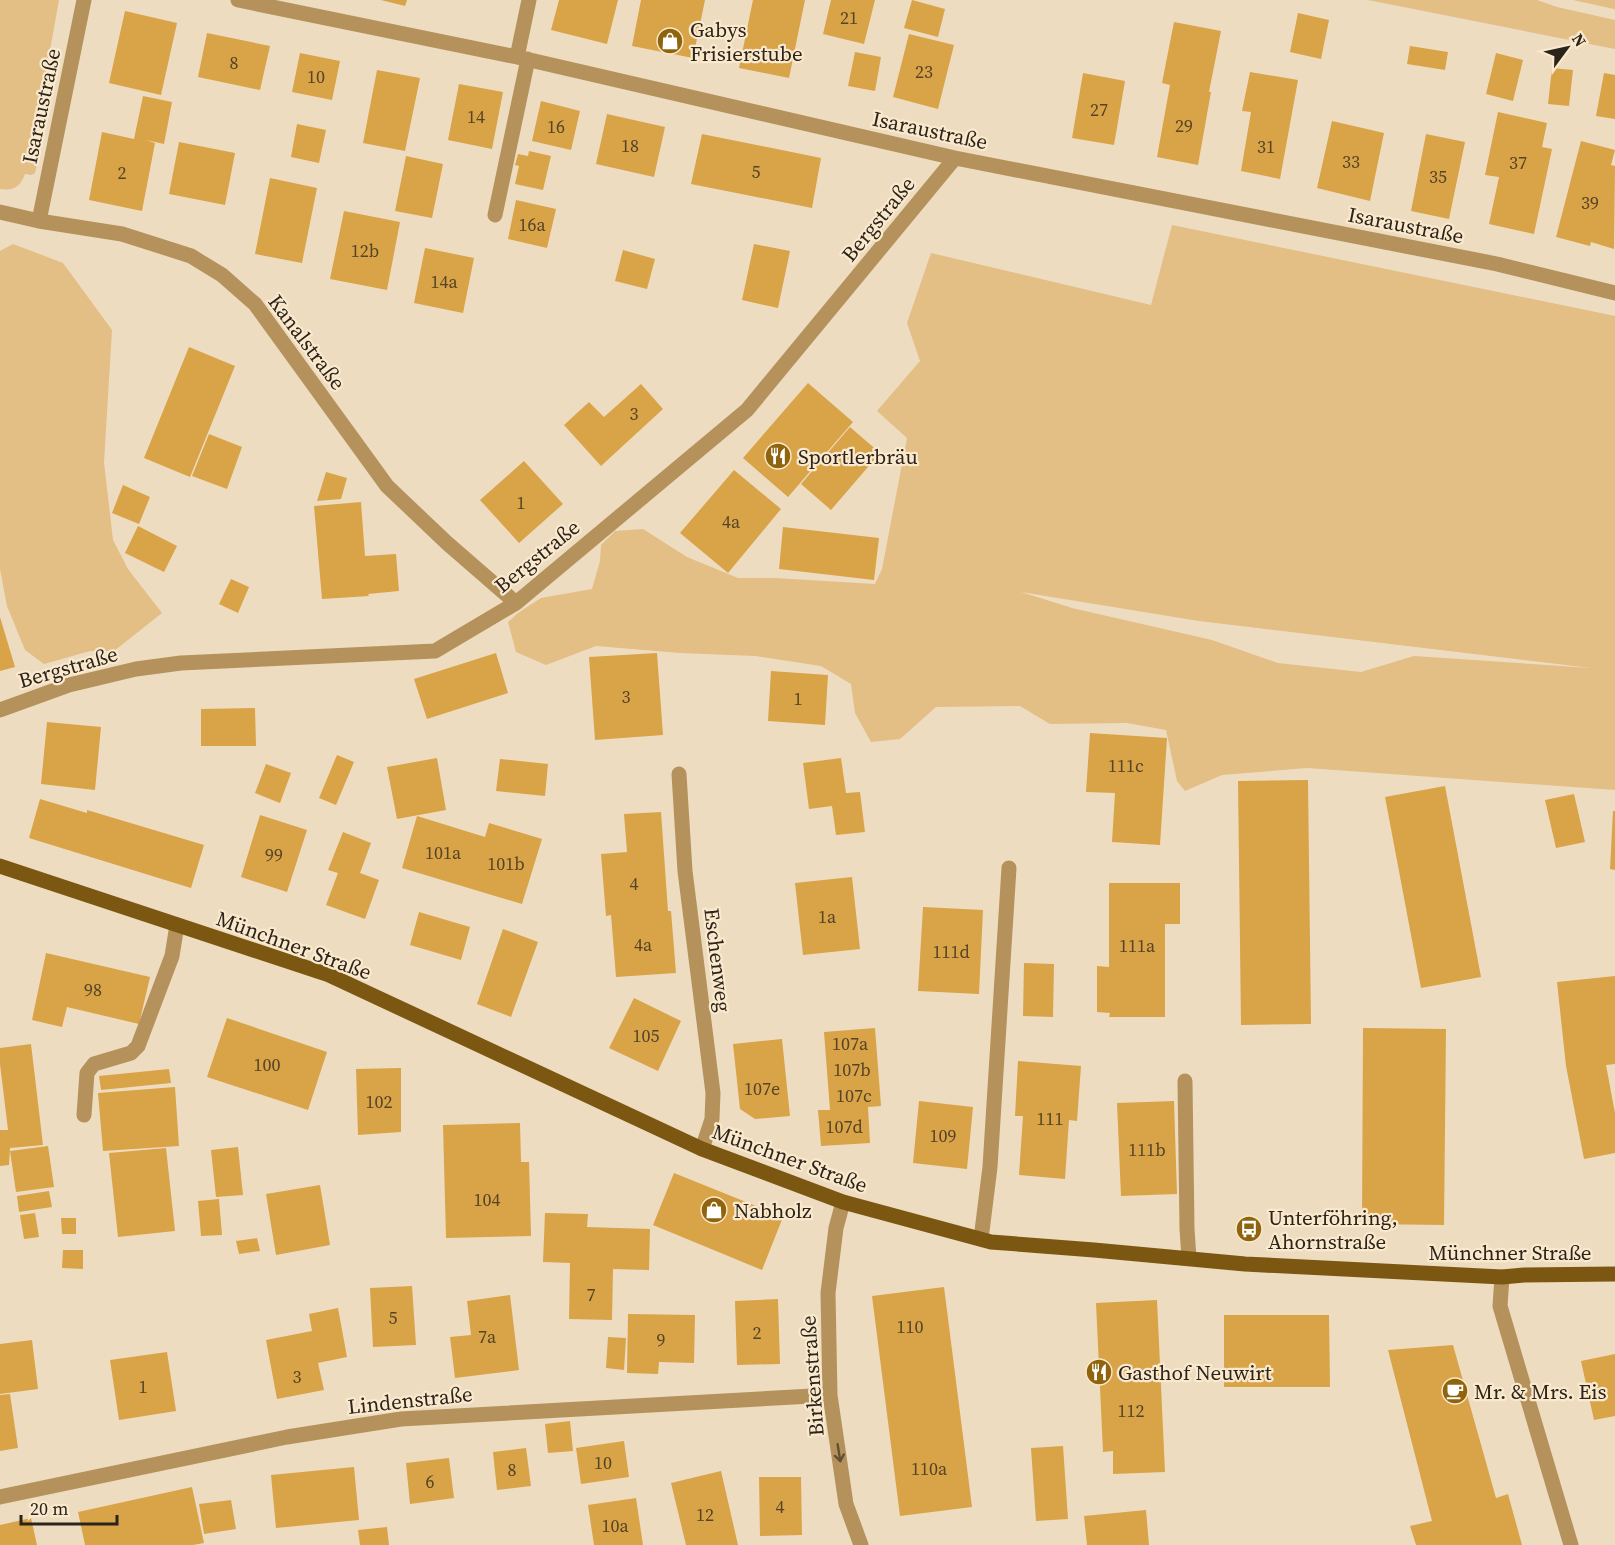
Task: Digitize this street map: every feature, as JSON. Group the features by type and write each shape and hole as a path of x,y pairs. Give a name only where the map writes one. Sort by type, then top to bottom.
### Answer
{"main road":[{"name":"Münchner Straße","path":"0,866 329,975 702,1149 843,1202 991,1242 1245,1264 1502,1277 1615,1274"}],"street":[{"name":"Isaraustraße","path":"39,221 84,0"},
{"name":"Isaraustraße","path":"238,0 522,58 955,158 1497,264 1615,293"},
{"path":"495,215 522,58 528,0"},
{"name":"Bergstraße","path":"0,710 69,685 136,669 181,663 435,651 516,603 747,410 955,158"},
{"name":"Kanalstraße","path":"0,212 39,221 122,234 191,256 222,275 255,304 387,486 447,543 516,603"},
{"name":"Eschenweg","path":"679,774 686,870 713,1093 712,1119 702,1149"},
{"path":"981,1239 990,1167 1009,868"},
{"path":"84,1115 87,1073 94,1064 131,1053 138,1046 172,956 177,925"},
{"path":"1185,1081 1189,1258"},
{"name":"Birkenstraße","path":"843,1202 836,1228 828,1293 830,1395 846,1504 861,1545"},
{"path":"1502,1277 1500,1306 1571,1545"},
{"name":"Lindenstraße","path":"0,1497 287,1437 401,1419 830,1395"}],"shaded area":[{"path":"0,0 59,0 30,161 37,164 35,173 25,174 19,185 13,189 0,189"},
{"path":"1368,0 1537,0 1557,7 1615,20 1615,49"},
{"path":"1573,0 1615,0 1615,10 1614,9"},
{"path":"1172,225 1615,316 1615,790 1307,768 1222,775 1185,791 1177,781 1166,730 1127,723 1050,724 1020,706 936,707 900,739 871,742 855,713 851,684 821,666 755,656 596,646 546,665 516,652 508,622 541,598 592,589 600,561 601,545 615,531 643,529 687,557 738,578 875,584 882,569 907,438 877,411 920,361 907,323 931,253 1151,305","holes":["1021,592 1199,621 1591,668 1414,656 1361,672 1278,663 1212,640 1072,608"]},
{"path":"13,244 63,263 112,330 104,462 113,540 128,569 162,613 114,651 90,651 44,664 25,650 7,606 0,569 0,251"}],"building":[{"path":"381,0 407,0 405,6"},
{"path":"559,0 618,0 607,44 551,30"},
{"path":"641,0 705,0 693,58 632,46"},
{"path":"753,0 805,0 789,78 739,68"},
{"path":"831,0 875,0 864,44 823,34"},
{"path":"912,0 945,9 938,37 904,28"},
{"path":"125,11 177,23 161,95 109,83"},
{"path":"1298,13 1329,20 1321,59 1290,52"},
{"path":"1174,22 1221,31 1198,165 1157,157 1170,85 1162,83"},
{"path":"207,33 270,46 260,90 198,77"},
{"path":"909,34 954,45 938,109 893,97"},
{"path":"1410,46 1448,52 1445,70 1407,64"},
{"path":"855,52 881,57 875,91 848,86"},
{"path":"300,53 340,61 332,100 292,92"},
{"path":"1496,53 1523,60 1513,101 1486,94"},
{"path":"1552,68 1573,70 1569,106 1548,104"},
{"path":"377,70 420,78 405,151 363,143"},
{"path":"1250,72 1298,80 1280,179 1241,171 1251,112 1242,111"},
{"path":"1083,73 1125,81 1114,145 1072,138"},
{"path":"1604,73 1615,75 1615,119 1596,116"},
{"path":"459,84 503,92 492,149 448,140"},
{"path":"143,96 172,102 164,144 146,140 155,143 142,211 89,200 102,132 134,139"},
{"path":"541,101 580,111 571,150 532,141"},
{"path":"1498,112 1547,123 1542,147 1552,149 1534,234 1489,224 1499,177 1485,175"},
{"path":"607,114 665,127 654,177 596,164"},
{"path":"1332,121 1384,133 1370,201 1317,188"},
{"path":"297,124 326,130 319,163 291,157"},
{"path":"702,134 821,158 812,208 691,184"},
{"path":"1426,134 1465,142 1449,219 1411,211"},
{"path":"1581,141 1615,150 1611,165 1615,166 1614,249 1591,242 1590,246 1556,237"},
{"path":"179,142 235,153 225,205 169,194"},
{"path":"529,151 551,156 543,190 515,184 519,166 515,165 518,154 528,156"},
{"path":"406,156 443,164 432,218 395,211"},
{"path":"270,178 317,188 302,263 255,254"},
{"path":"516,200 556,209 547,248 508,239"},
{"path":"344,211 400,222 387,290 330,279"},
{"path":"754,244 790,251 778,308 742,300"},
{"path":"425,248 474,258 463,313 414,303"},
{"path":"623,250 655,259 647,289 615,281"},
{"path":"189,347 235,366 190,477 144,458"},
{"path":"808,383 853,422 788,497 743,458"},
{"path":"641,384 663,409 601,466 564,425 589,402 604,417"},
{"path":"850,427 880,453 831,510 801,484"},
{"path":"209,434 242,447 227,489 192,476"},
{"path":"524,461 563,504 519,543 480,500"},
{"path":"734,470 781,509 728,573 680,533"},
{"path":"326,472 347,478 341,499 317,501"},
{"path":"123,485 150,497 139,524 112,513"},
{"path":"361,502 365,556 396,554 399,591 368,594 369,596 322,599 314,506"},
{"path":"138,526 177,546 164,572 125,553"},
{"path":"783,527 879,538 874,580 779,569"},
{"path":"231,579 249,587 238,613 219,604"},
{"path":"0,617 15,667 0,671"},
{"path":"496,653 508,693 427,719 414,679"},
{"path":"657,653 663,735 595,740 589,657"},
{"path":"771,671 828,675 825,725 768,721"},
{"path":"255,708 256,746 201,746 201,709"},
{"path":"47,722 101,727 95,790 41,784"},
{"path":"1090,733 1167,738 1160,845 1112,842 1115,793 1086,792"},
{"path":"337,755 354,762 336,805 319,798"},
{"path":"437,758 446,810 397,819 387,767"},
{"path":"841,758 846,793 860,792 865,832 836,835 832,806 809,809 803,763"},
{"path":"500,759 548,764 545,796 496,791"},
{"path":"266,764 291,773 280,803 255,793"},
{"path":"1308,780 1311,1024 1241,1025 1238,781"},
{"path":"1445,786 1481,977 1421,988 1385,797"},
{"path":"1574,794 1585,842 1556,848 1545,800"},
{"path":"40,799 87,813 87,810 204,845 191,888 29,838"},
{"path":"1613,811 1615,811 1615,870 1610,869"},
{"path":"661,812 668,911 671,911 676,973 616,977 611,915 606,916 601,854 627,852 624,814"},
{"path":"260,815 307,830 287,892 241,877"},
{"path":"417,816 485,837 489,823 542,839 522,904 402,868"},
{"path":"343,832 371,843 360,873 379,880 365,919 326,905 338,873 328,870"},
{"path":"852,877 860,949 803,955 795,883"},
{"path":"1109,883 1180,883 1180,924 1165,924 1165,1017 1109,1017 1110,1013 1097,1012 1097,966 1109,967"},
{"path":"923,907 983,910 979,994 918,991"},
{"path":"419,912 470,927 461,960 410,945"},
{"path":"503,929 538,942 511,1017 477,1004"},
{"path":"46,953 150,977 139,1024 67,1007 62,1027 32,1020"},
{"path":"1024,963 1054,964 1053,1017 1023,1016"},
{"path":"1615,976 1615,1064 1606,1065 1615,1113 1615,1153 1584,1159 1566,1066 1557,982"},
{"path":"634,998 681,1021 658,1071 609,1048"},
{"path":"227,1018 327,1052 308,1110 207,1077"},
{"path":"875,1028 881,1106 868,1107 870,1143 821,1146 818,1110 830,1110 824,1032"},
{"path":"1363,1028 1446,1029 1444,1225 1362,1224"},
{"path":"782,1039 790,1116 755,1119 740,1109 733,1044"},
{"path":"31,1044 43,1145 10,1148 9,1165 0,1166 0,1130 8,1130 0,1048"},
{"path":"1018,1061 1081,1066 1077,1121 1069,1120 1065,1179 1019,1175 1023,1116 1015,1116"},
{"path":"401,1068 401,1132 358,1135 356,1069"},
{"path":"169,1069 171,1083 101,1090 99,1076"},
{"path":"175,1087 179,1146 103,1151 98,1093"},
{"path":"919,1101 973,1107 967,1169 913,1163"},
{"path":"1174,1101 1177,1194 1121,1196 1117,1103"},
{"path":"520,1123 521,1162 529,1162 531,1236 446,1238 443,1125"},
{"path":"48,1146 54,1187 16,1192 10,1151"},
{"path":"238,1147 243,1195 216,1197 211,1150"},
{"path":"166,1148 175,1231 118,1237 109,1153"},
{"path":"674,1173 783,1217 762,1270 653,1225"},
{"path":"320,1185 330,1245 276,1255 266,1194"},
{"path":"49,1191 52,1207 19,1212 17,1196"},
{"path":"219,1199 222,1235 201,1236 198,1201"},
{"path":"35,1213 39,1237 24,1239 20,1215"},
{"path":"545,1213 588,1214 587,1227 650,1229 649,1270 613,1269 612,1320 569,1319 570,1263 543,1262"},
{"path":"61,1218 76,1218 76,1234 62,1234"},
{"path":"257,1238 260,1251 239,1254 236,1241"},
{"path":"63,1250 83,1250 83,1269 62,1268"},
{"path":"412,1286 416,1345 373,1347 370,1288"},
{"path":"944,1287 972,1507 900,1516 872,1296"},
{"path":"510,1295 519,1370 455,1378 450,1337 471,1335 467,1301"},
{"path":"778,1299 780,1364 737,1365 735,1301"},
{"path":"1157,1300 1165,1472 1113,1474 1113,1451 1103,1452 1096,1303"},
{"path":"338,1308 347,1357 318,1363 324,1390 277,1399 266,1340 312,1331 309,1314"},
{"path":"628,1314 695,1315 694,1363 659,1362 658,1374 627,1373"},
{"path":"1224,1315 1329,1315 1330,1387 1224,1387"},
{"path":"608,1337 626,1338 624,1370 606,1368"},
{"path":"32,1340 38,1389 0,1394 0,1344"},
{"path":"1453,1345 1496,1498 1508,1494 1522,1545 1416,1545 1410,1526 1432,1521 1388,1350"},
{"path":"167,1352 176,1411 119,1420 110,1360"},
{"path":"1615,1354 1615,1416 1594,1420 1581,1361"},
{"path":"10,1394 18,1448 0,1451 0,1395"},
{"path":"570,1421 573,1451 548,1453 545,1424"},
{"path":"624,1441 629,1477 581,1484 576,1448"},
{"path":"1063,1446 1068,1519 1036,1521 1031,1448"},
{"path":"526,1448 531,1486 497,1490 493,1452"},
{"path":"449,1458 454,1498 410,1504 406,1463"},
{"path":"354,1467 359,1520 276,1528 271,1475"},
{"path":"721,1471 738,1545 686,1545 671,1483"},
{"path":"759,1477 801,1477 802,1535 760,1536"},
{"path":"192,1487 204,1543 193,1545 85,1545 78,1512"},
{"path":"636,1498 643,1545 594,1545 588,1505"},
{"path":"231,1500 236,1529 204,1534 199,1504"},
{"path":"1146,1510 1149,1545 1087,1545 1084,1516"},
{"path":"31,1518 37,1545 0,1545 0,1525"},
{"path":"387,1527 389,1545 360,1545 358,1530"}],"place":[{"name":"Gabys Frisierstube","path":"670,41"},
{"name":"Sportlerbräu","path":"778,456"},
{"name":"Nabholz","path":"714,1210"},
{"name":"Unterföhring, Ahornstraße","path":"1249,1229"},
{"name":"Gasthof Neuwirt","path":"1099,1372"},
{"name":"Mr. & Mrs. Eis","path":"1455,1391"}]}
